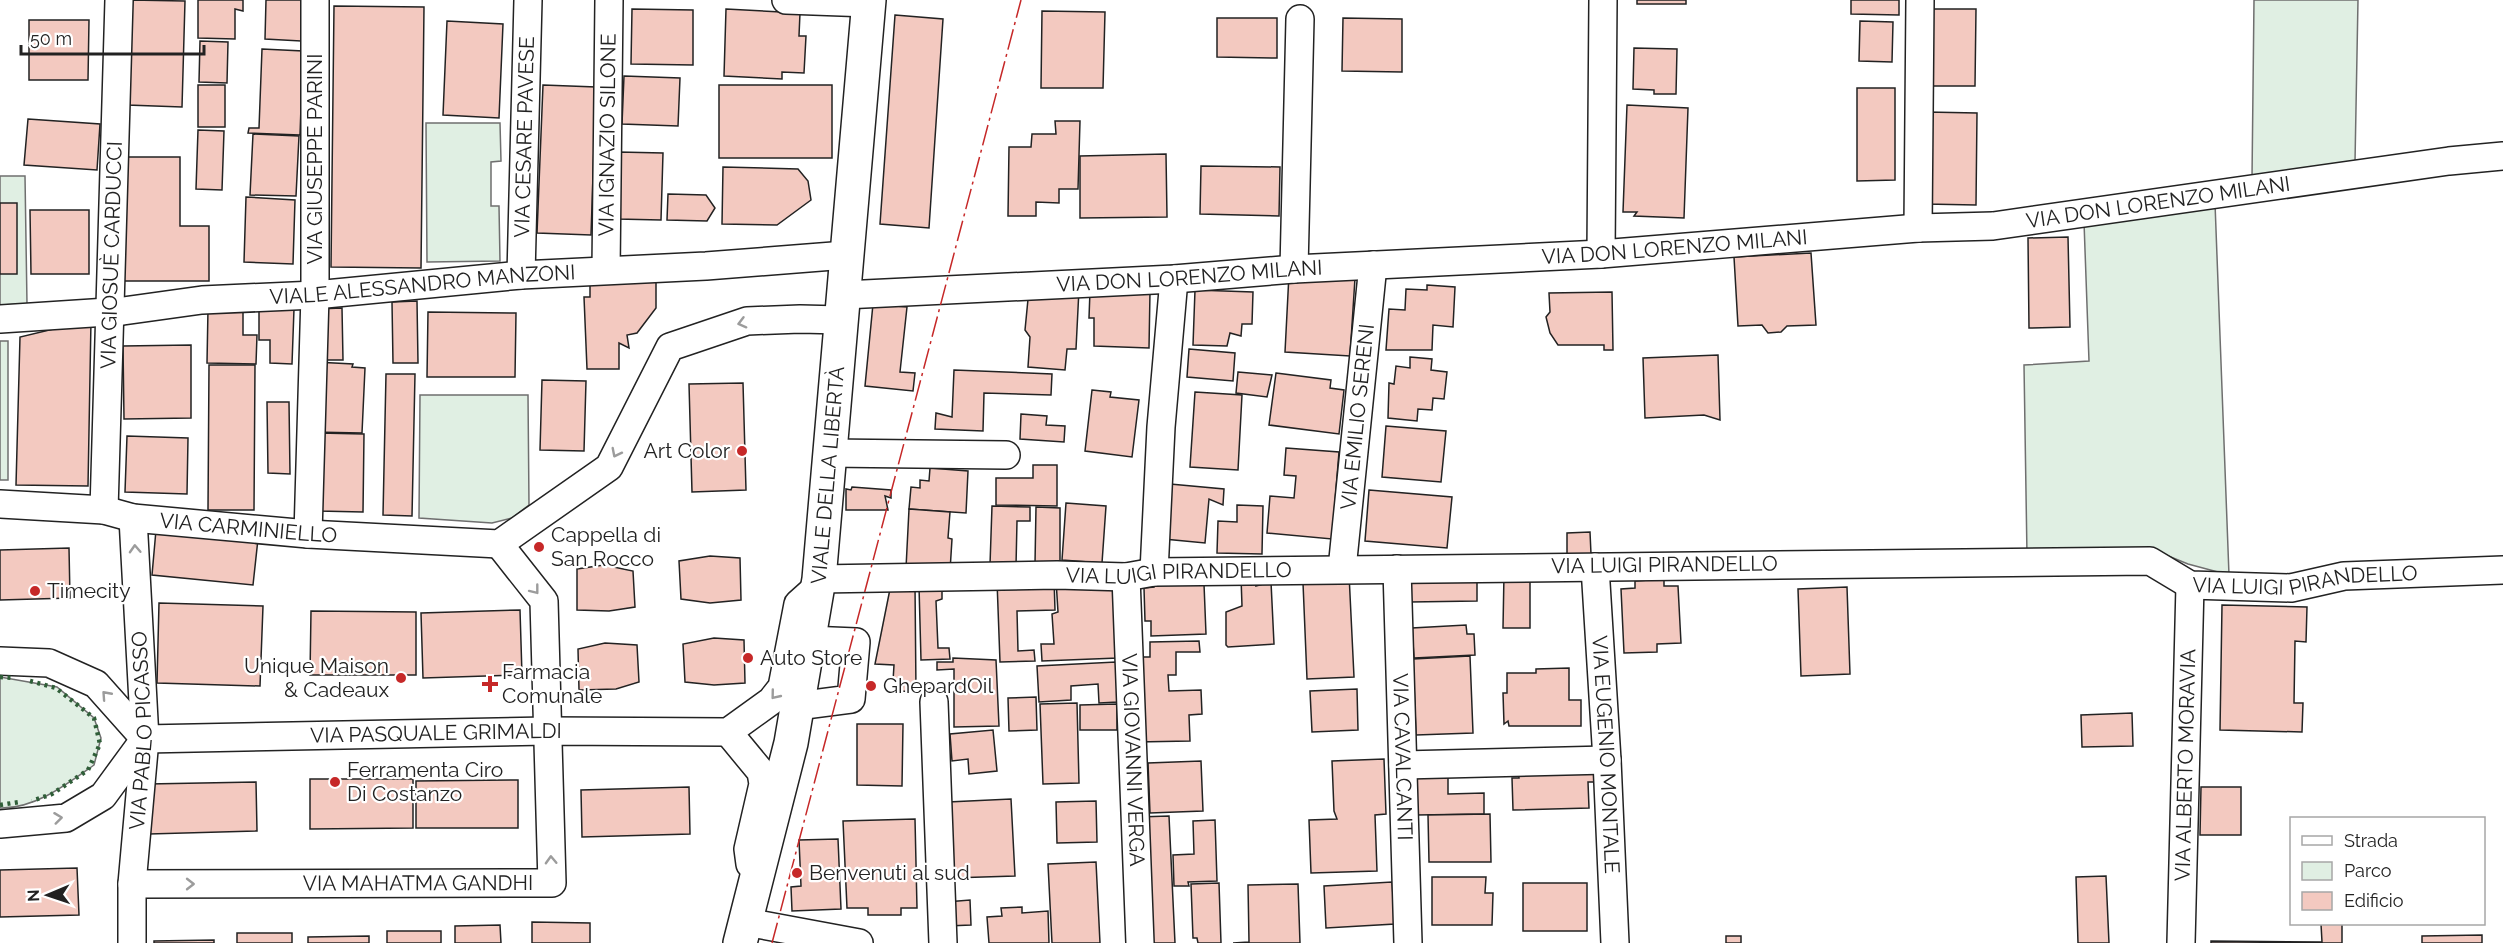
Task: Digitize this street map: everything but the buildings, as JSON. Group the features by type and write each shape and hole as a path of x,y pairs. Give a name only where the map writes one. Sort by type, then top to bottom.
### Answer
{"main road":[{"name":"VIALE DELLA LIBERTÀ","path":"743,932 791,743 818,583 869,2"}],"street":[{"name":"VIA GIOSUÈ CARDUCCI","path":"104,510 119,0"},
{"name":"VIA GIUSEPPE PARINI","path":"308,534 315,295 315,0"},
{"name":"VIA CESARE PAVESE","path":"521,275 528,0"},
{"name":"VIA IGNAZIO SILONE","path":"606,270 609,0"},
{"path":"786,0 869,2"},
{"path":"1600,254 1603,0"},
{"path":"1918,228 1920,0"},
{"path":"1294,269 1300,19"},
{"name":"VIA DON LORENZO MILANI","path":"842,308 1294,269 1600,254 1918,228 1993,226 2448,161 2503,156"},
{"name":"VIALE ALESSANDRO MANZONI","path":"0,319 110,312 202,300 315,295 521,275 706,266 846,255"},
{"name":"VIA EMILIO SERENI","path":"1342,569 1373,265"},
{"path":"1154,572 1161,428 1174,279"},
{"path":"547,731 544,601 499,544 609,467 670,347 747,321 800,319 842,308"},
{"path":"828,453 1006,455"},
{"name":"VIA CARMINIELLO","path":"0,504 104,510 133,518 308,534 499,544"},
{"name":"VIA PABLO PICASSO","path":"132,943 132,884 145,739 133,518"},
{"name":"VIA LUIGI PIRANDELLO","path":"818,583 1057,576 1126,577 1154,572 1813,562 2150,561 2190,585 2291,588 2344,576 2503,570"},
{"name":"VIA EUGENIO MONTALE","path":"1595,567 1615,943"},
{"name":"VIA CAVALCANTI","path":"1397,569 1408,943"},
{"name":"VIA GIOVANNI VERGA","path":"1126,577 1140,943"},
{"path":"754,886 748,849 762,784 761,772 728,732 771,701 782,687 798,604 818,583"},
{"name":"VIA ALBERTO MORAVIA","path":"2181,943 2190,585"},
{"path":"797,706 851,699 856,642 808,639"},
{"path":"0,661 49,663 96,684 145,739 103,796 66,818 0,824"},
{"path":"934,702 943,943"},
{"name":"VIA PASQUALE GRIMALDI","path":"145,739 547,731 728,732"},
{"name":"VIA MAHATMA GANDHI","path":"132,884 552,883 547,731"},
{"path":"1403,765 1607,760"},
{"path":"743,932 859,943"}],"green space":[{"path":"2254,0 2358,0 2355,162 2252,178"},
{"path":"426,123 500,123 501,161 491,162 491,206 499,206 500,261 427,262"},
{"path":"0,176 25,176 27,304 0,305"},
{"path":"2215,203 2229,575 2188,564 2161,553 2027,556 2024,365 2089,361 2084,222"},
{"path":"0,341 8,341 8,480 0,480"},
{"path":"420,395 528,395 529,505 512,518 492,523 419,518"},
{"path":"0,677 57,687 94,718 101,738 94,765 73,780 38,800 0,808"}],"hedge":[{"path":"0,677 15,678"},
{"path":"30,681 56,688 94,718 100,744 88,770 52,794 32,801"},
{"path":"0,805 19,802"}],"power":[{"path":"772,943 1021,0"}],"place":[{"name":"Art Color","path":"742,451"},
{"name":"Cappella di San Rocco","path":"539,547"},
{"name":"Timecity","path":"35,591"},
{"name":"Auto Store","path":"748,658"},
{"name":"Unique Maison & Cadeaux","path":"401,678"},
{"name":"Farmacia Comunale","path":"490,684"},
{"name":"GhepardOil","path":"871,686"},
{"name":"Ferramenta Ciro Di Costanzo","path":"335,782"},
{"name":"Benvenuti al sud","path":"797,873"}]}
